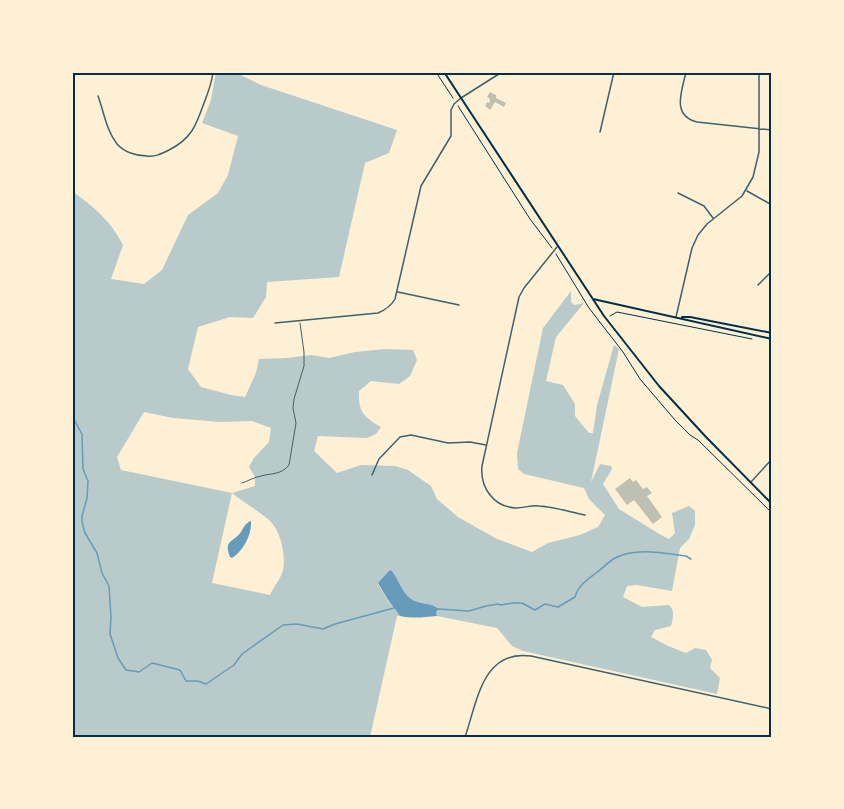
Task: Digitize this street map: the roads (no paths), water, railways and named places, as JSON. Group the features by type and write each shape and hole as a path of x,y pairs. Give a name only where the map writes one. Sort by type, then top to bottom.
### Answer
{"main road":[{"path":"444,72 606,318 659,386 772,504"},
{"path":"593,299 772,339"},
{"path":"676,317 690,317 772,333"}],"street":[{"path":"98,96 109,131 118,145 134,154 156,156 178,145 194,130 212,81 213,72"},
{"path":"275,323 378,313 393,303 421,186 449,140 452,131 451,110 461,98 502,72"},
{"path":"600,132 614,72"},
{"path":"686,72 680,103 682,112 688,118 697,122 772,130"},
{"path":"676,317 695,241 702,229 746,191 753,177 759,152 759,72"},
{"path":"746,191 772,205"},
{"path":"678,193 704,206 714,218"},
{"path":"558,247 519,297 482,466 482,478 489,495 498,503 515,508 537,505 585,515"},
{"path":"758,285 772,271"},
{"path":"397,291 459,305"},
{"path":"372,475 379,459 399,437 411,435 448,443 470,442 487,446"},
{"path":"751,482 772,459"},
{"path":"465,737 483,684 491,669 497,663 516,656 531,656 772,709"}],"lane":[{"path":"242,483 284,471 289,465 296,423 294,399 304,366 299,321"}],"water":[{"path":"250,521 250,531 246,541 236,555 230,557 228,545"},
{"path":"391,570 402,589 414,601 439,609 436,612 437,616 414,618 400,616 378,583"}],"waterway":[{"path":"72,416 82,434 83,469 88,481 82,522 109,586 110,634 118,658 126,670 139,672 152,663 180,670 186,681 206,684 234,665 242,654 283,625 297,624 323,629 394,608"},
{"path":"438,609 469,611 486,606 513,603 522,603 535,610 545,604 558,607 575,597 583,584 610,561 623,555 650,552 686,556 691,559"}]}
